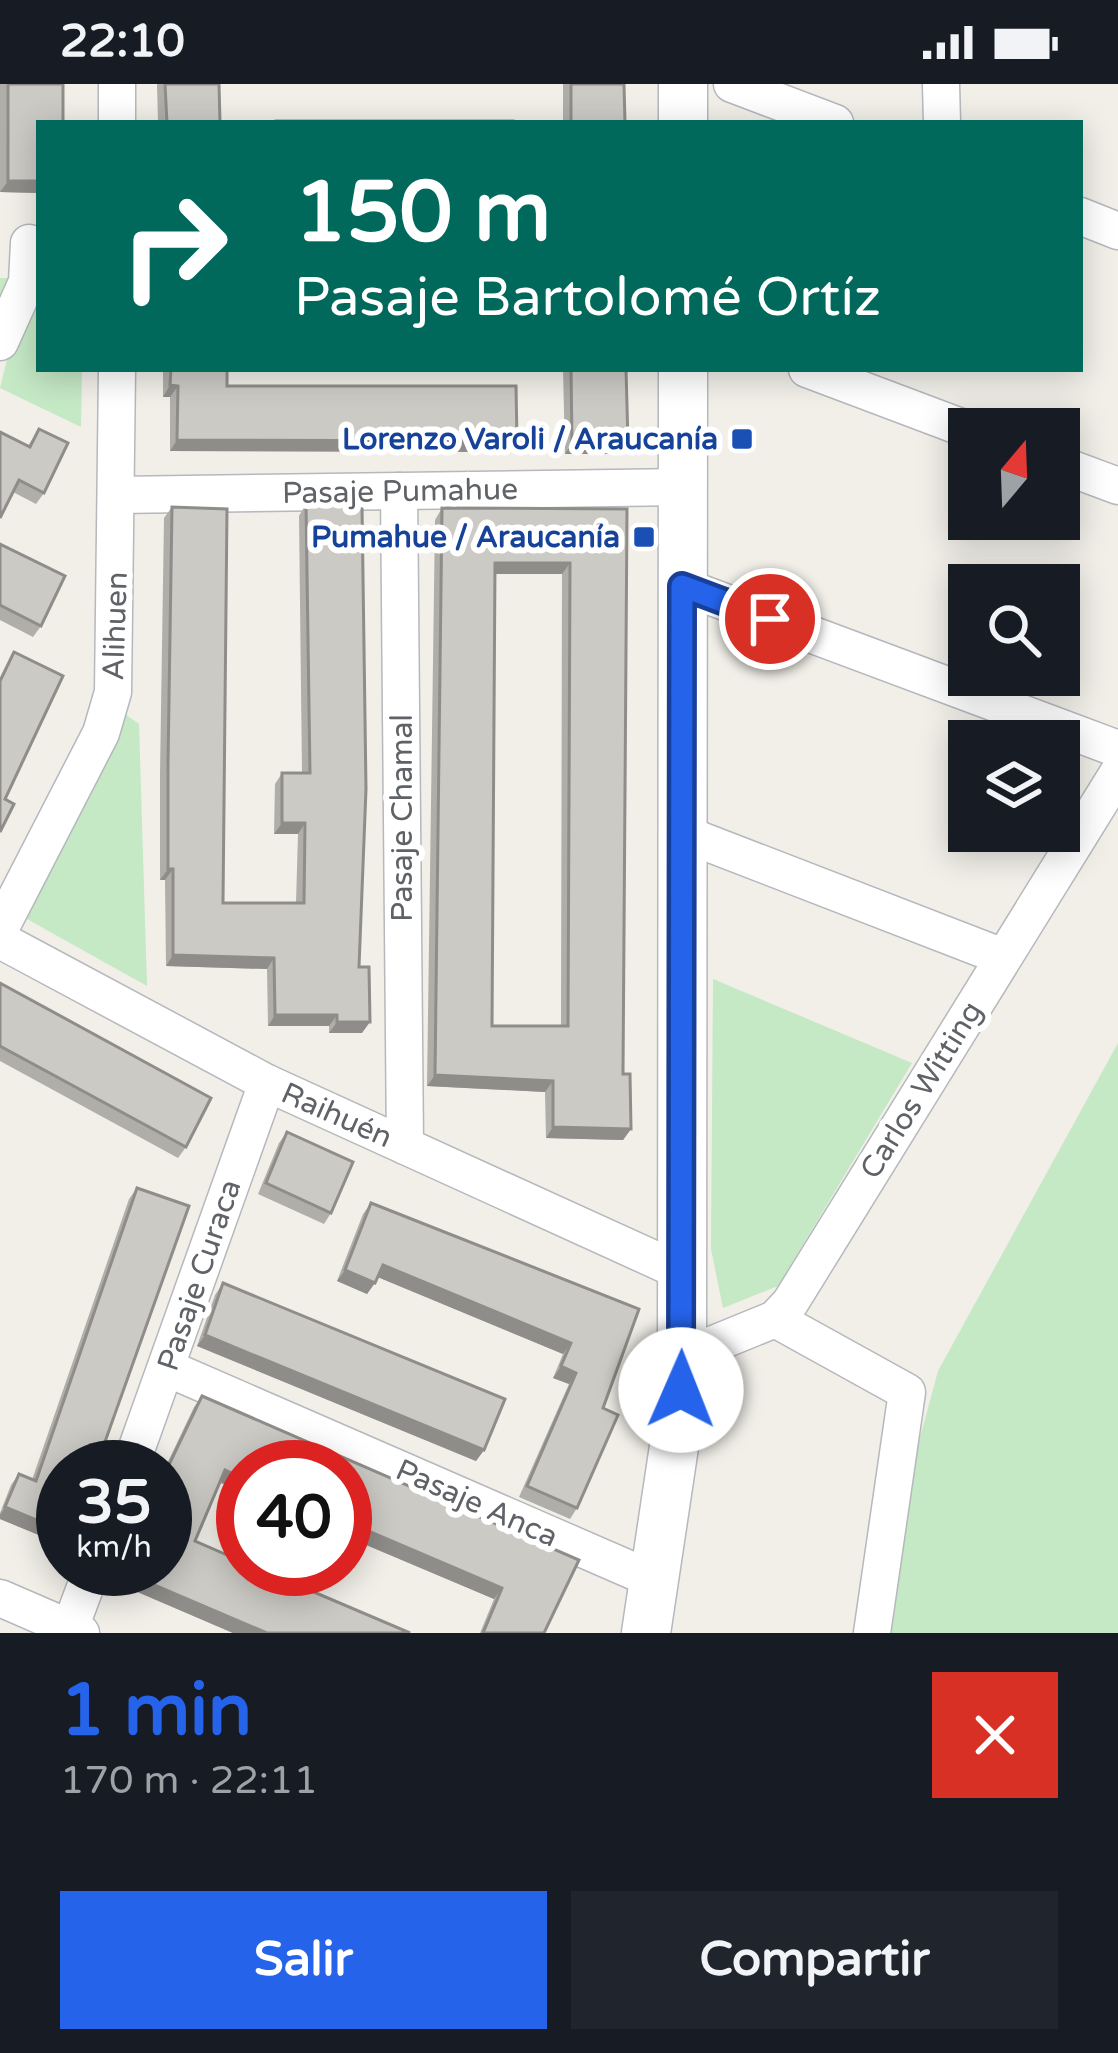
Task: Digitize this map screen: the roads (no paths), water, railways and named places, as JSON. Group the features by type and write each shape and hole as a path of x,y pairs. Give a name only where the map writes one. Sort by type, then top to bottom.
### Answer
{"street":[{"path":"117,84 117,120"},
{"path":"683,84 683,120"},
{"path":"732,84 827,120"},
{"path":"941,84 941,120"},
{"path":"1083,217 1118,231"},
{"path":"0,342 27,282 23,243"},
{"name":"Alihuen","path":"0,929 101,733 113,692 117,372"},
{"path":"646,1633 679,1420 682,1358 683,372"},
{"path":"815,372 948,422"},
{"path":"1080,472 1118,486"},
{"name":"Pasaje Pumahue","path":"117,494 682,488"},
{"name":"Pasaje Chamal","path":"399,491 405,1146"},
{"path":"682,586 1118,749"},
{"name":"Carlos Witting","path":"775,1319 790,1303 1118,773"},
{"path":"682,833 1003,957"},
{"name":"Raihuén","path":"0,940 267,1083 682,1273"},
{"name":"Pasaje Curaca","path":"140,1440 267,1083"},
{"path":"682,1358 775,1319 907,1392 872,1633"},
{"name":"Pasaje Anca","path":"167,1368 654,1580"},
{"path":"0,1598 76,1630 85,1596"}],"place":[{"name":"Lorenzo Varoli / Araucanía","path":"742,439"},
{"name":"Pumahue / Araucanía","path":"644,537"}]}
